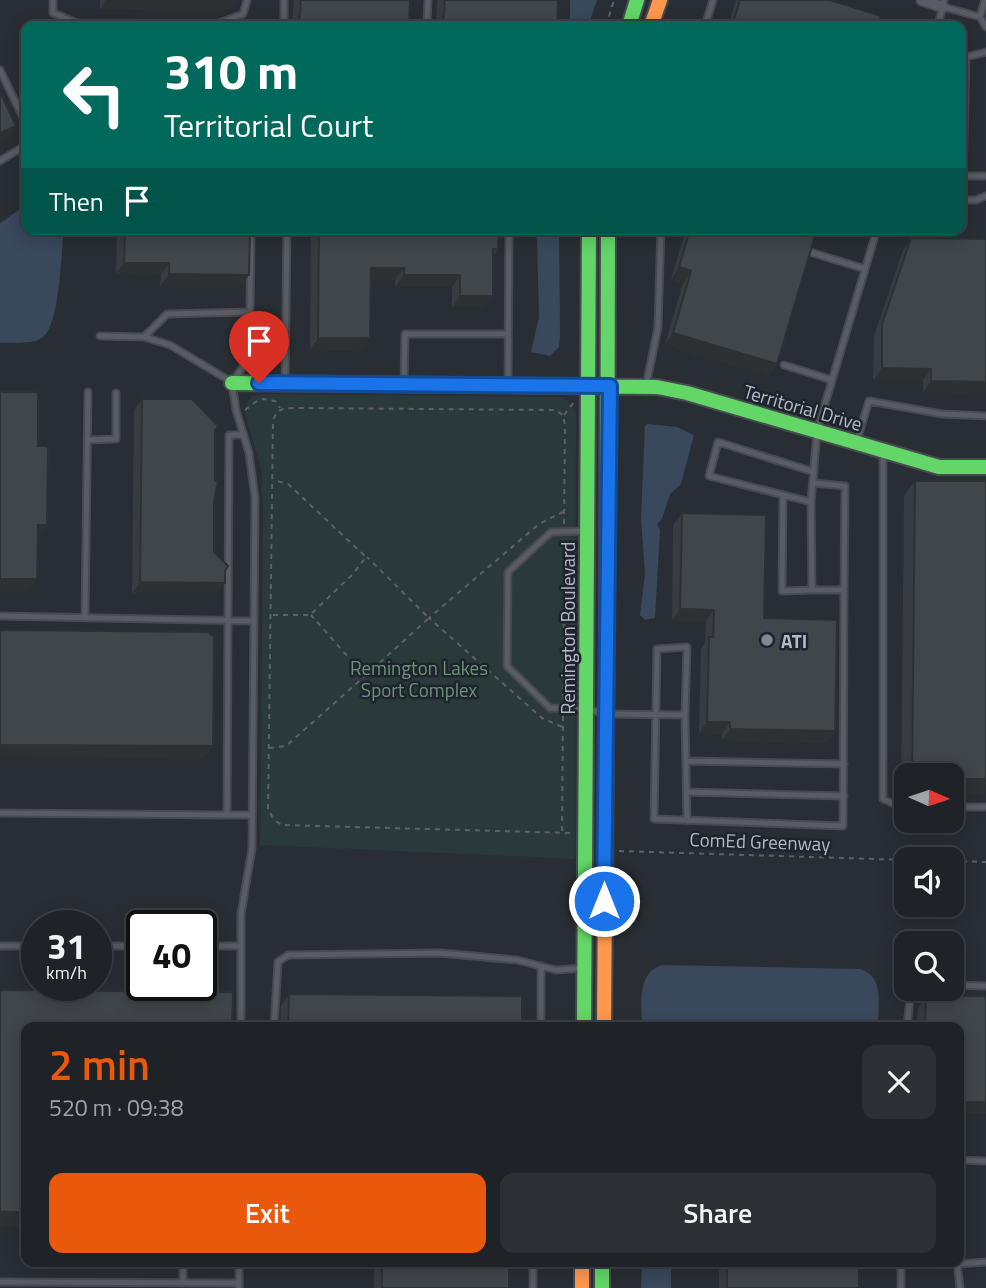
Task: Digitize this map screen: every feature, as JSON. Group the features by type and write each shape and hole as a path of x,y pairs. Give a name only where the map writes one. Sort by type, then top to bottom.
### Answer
{"street":[{"path":"631,21 637,0"},
{"path":"653,21 660,0"},
{"path":"922,0 944,3"},
{"name":"Remington Boulevard","path":"584,1022 589,235"},
{"name":"Remington Boulevard","path":"604,1022 610,386 608,235"},
{"name":"Territorial Drive","path":"232,383 646,386 687,393 939,467 986,467"},
{"path":"582,1267 582,1288"},
{"path":"602,1267 602,1288"}],"lane":[{"path":"53,0 53,13 73,21"},
{"path":"224,21 243,13 247,0"},
{"path":"284,0 284,21"},
{"path":"427,21 428,0"},
{"path":"707,21 713,0"},
{"path":"980,17 985,0"},
{"path":"939,21 944,3 980,17 986,27"},
{"path":"966,57 986,52"},
{"path":"0,70 21,114"},
{"path":"0,161 21,148"},
{"path":"966,176 986,176"},
{"path":"966,200 986,196"},
{"path":"241,1022 241,914 252,848 255,498 249,453 236,410 232,383 248,359 251,235"},
{"path":"285,384 286,235"},
{"path":"508,385 509,235"},
{"path":"646,386 658,327 661,235"},
{"path":"812,590 811,502 817,431 875,235"},
{"path":"810,252 865,269"},
{"path":"144,337 167,314 250,312"},
{"path":"404,384 405,334 508,334"},
{"path":"100,336 144,337 170,345 232,383"},
{"path":"784,365 832,380"},
{"path":"85,618 88,393"},
{"path":"88,440 116,439 116,393"},
{"path":"856,443 869,401 942,414 986,416"},
{"path":"227,816 229,435 244,435"},
{"path":"811,502 709,476 718,442 814,472"},
{"path":"883,451 883,799 894,804"},
{"path":"687,821 687,647 657,649 654,820 843,826 845,486 813,483"},
{"path":"783,495 782,590 844,590"},
{"path":"587,531 551,531 508,572 507,666 550,708 586,709 606,714 685,715"},
{"path":"0,617 254,621"},
{"path":"687,761 844,764"},
{"path":"687,792 844,796"},
{"path":"964,807 986,807"},
{"path":"0,813 252,815"},
{"path":"0,946 21,946"},
{"path":"217,946 241,946"},
{"path":"274,1022 278,962 288,955 440,953 517,960 556,970 584,968"},
{"path":"541,966 541,1022"},
{"path":"964,985 986,986"},
{"path":"908,1022 910,1001"},
{"path":"964,1160 986,1161"},
{"path":"964,1263 986,1262"},
{"path":"183,1267 183,1283"},
{"path":"0,1282 239,1285 239,1267"},
{"path":"533,1267 533,1288"},
{"path":"901,1267 901,1288"},
{"path":"957,1267 960,1288"}],"path":[{"path":"607,21 611,2 614,0"},
{"path":"245,410 263,399 275,401 281,409"},
{"path":"564,833 564,416 575,401"},
{"path":"564,416 555,410 281,409 275,414 268,809 274,820 282,825 577,833"},
{"path":"272,480 288,484 429,618 542,718 563,728"},
{"path":"269,748 286,746 539,524 564,512"},
{"path":"271,615 310,615 353,574 366,557"},
{"path":"310,615 365,676"},
{"name":"ComEd Greenway","path":"616,851 894,860"},
{"path":"964,861 986,862"}],"green space":[{"name":"Remington Lakes Sport Complex","path":"252,396 562,397 572,404 576,416 575,859 260,845 263,511 261,469 245,414 246,404"}],"water":[{"path":"570,0 597,0 590,21 570,21"},
{"path":"21,208 21,235 64,235 53,317 49,329 39,340 0,343 0,223"},
{"path":"535,235 559,235 560,336 559,347 550,356 531,352 539,317"},
{"path":"647,424 677,427 694,435 681,484 670,494 662,519 657,524 660,530 655,618 645,620 640,615 645,574 641,519"},
{"path":"662,965 860,969 868,973 877,985 878,1022 642,1022 644,982 654,969"},
{"path":"642,1267 671,1267 671,1288 641,1288"}],"building":[{"path":"301,0 410,0 409,21 299,21"},
{"path":"445,0 558,0 557,21 443,21"},
{"path":"740,0 830,0 881,16 880,21 734,21"},
{"path":"0,92 16,126 0,133"},
{"path":"125,235 250,235 249,275 169,274 169,263 124,263"},
{"path":"319,235 499,235 498,249 493,249 493,296 460,296 460,275 404,275 404,268 371,268 370,338 318,338"},
{"path":"688,235 815,235 777,364 673,333 691,271 679,267"},
{"path":"911,238 986,239 986,382 931,381 931,369 882,368 882,324"},
{"path":"0,392 38,392 38,446 48,446 47,525 38,525 37,579 0,579"},
{"path":"142,399 192,399 218,426 215,430 215,481 218,481 214,501 214,552 228,566 225,583 140,582"},
{"path":"915,481 986,481 986,779 964,779 964,763 912,763"},
{"name":"ATI","path":"682,513 766,515 764,618 837,620 835,731 730,729 730,722 707,722 709,637 713,637 714,610 680,609"},
{"path":"0,630 208,632 214,637 213,746 0,745"},
{"path":"0,990 21,990 21,1001 112,1001 112,991 126,991 126,1001 217,1001 217,992 233,992 232,1022 21,1022 21,1212 0,1212"},
{"path":"289,994 522,996 522,1022 288,1022"},
{"path":"964,996 986,996 986,1102 964,1102 964,1022 925,1022 926,1001 964,1001"},
{"path":"382,1267 509,1267 509,1288 382,1288"},
{"path":"727,1267 859,1267 859,1288 727,1288"}],"traffic: fast":[{"path":"631,21 637,0"},
{"path":"584,1022 589,235"},
{"path":"607,614 608,235"},
{"path":"232,383 657,387 687,393 939,467 986,467"},
{"path":"602,1267 602,1288"}],"traffic: slow":[{"path":"653,21 660,0"},
{"path":"604,1022 607,614"},
{"path":"582,1267 582,1288"}],"place":[{"name":"ATI","path":"767,640"}],"route":[{"path":"259,383 610,386 604,901"}]}
